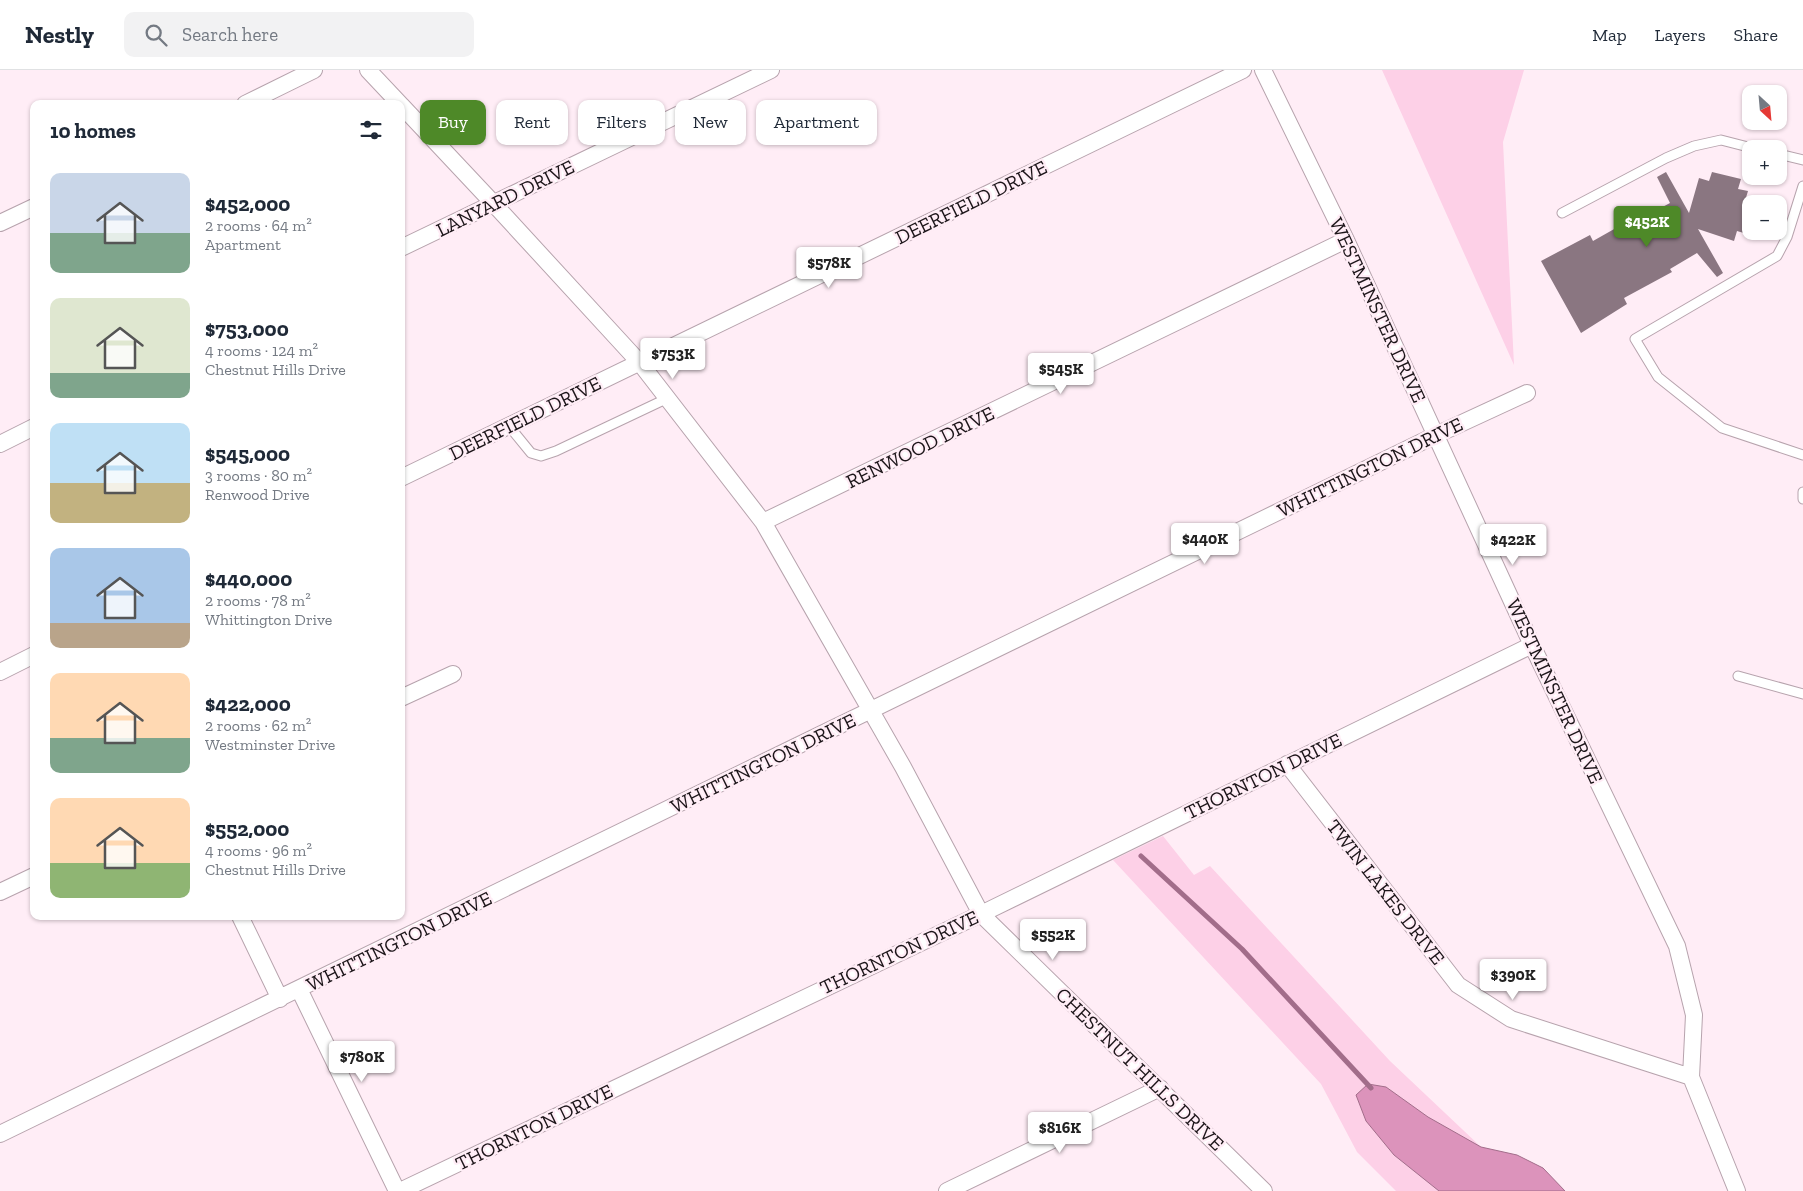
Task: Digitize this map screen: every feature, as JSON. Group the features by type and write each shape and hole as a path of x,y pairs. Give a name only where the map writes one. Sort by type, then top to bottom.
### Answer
{"street":[{"path":"253,100 314,70"},
{"name":"CHESTNUT HILLS DRIVE","path":"368,70 395,100"},
{"name":"LANYARD DRIVE","path":"405,246 770,70"},
{"name":"DEERFIELD DRIVE","path":"405,476 640,364 1243,70"},
{"name":"WESTMINSTER DRIVE","path":"1263,70 1346,240 1532,645 1677,946 1694,1015 1691,1078"},
{"name":"CHESTNUT HILLS DRIVE","path":"405,110 494,203 640,364 763,522 903,767 981,914 1264,1191"},
{"path":"0,223 30,209"},
{"name":"RENWOOD DRIVE","path":"763,522 1346,240"},
{"name":"WHITTINGTON DRIVE","path":"0,1134 1436,435 1527,393"},
{"path":"0,444 30,429"},
{"name":"THORNTON DRIVE","path":"398,1191 981,914 1532,645"},
{"path":"0,672 30,657"},
{"path":"405,696 453,674"},
{"name":"TWIN LAKES DRIVE","path":"1287,764 1458,985 1511,1019 1691,1078"},
{"path":"0,892 30,878"},
{"path":"242,920 280,999"},
{"path":"299,989 398,1191"},
{"path":"1691,1078 1737,1191"},
{"path":"947,1191 1160,1088"}],"lane":[{"path":"1562,213 1666,158 1694,146 1721,140 1742,145"},
{"path":"1787,156 1803,160"},
{"path":"1803,186 1787,237 1777,256 1635,339 1658,377 1722,428 1803,455"},
{"path":"509,426 530,453 540,456 556,452 668,398"},
{"path":"1803,492 1803,499"},
{"path":"1738,676 1803,694"}],"shaded area":[{"path":"1382,70 1524,70 1503,142 1514,365"},
{"path":"1163,836 1194,875 1210,866 1390,1061 1481,1147 1428,1117 1386,1087 1394,1155 1439,1191 1396,1191 1357,1152 1321,1084 1113,860"},
{"path":"1368,1084 1386,1087 1428,1117 1481,1147 1517,1155 1543,1168 1565,1191 1439,1191 1394,1155 1366,1121 1356,1095"}],"building":[{"path":"1666,172 1689,213 1699,178 1709,181 1712,172 1741,179 1738,189 1748,191 1747,195 1742,195 1742,232 1737,231 1734,241 1698,229 1723,273 1717,277 1697,253 1670,269 1672,272 1624,298 1627,304 1581,333 1541,261 1590,235 1593,241 1639,215 1642,218 1670,203 1657,177"}],"waterway":[{"path":"1141,856 1242,949 1371,1088"}]}
